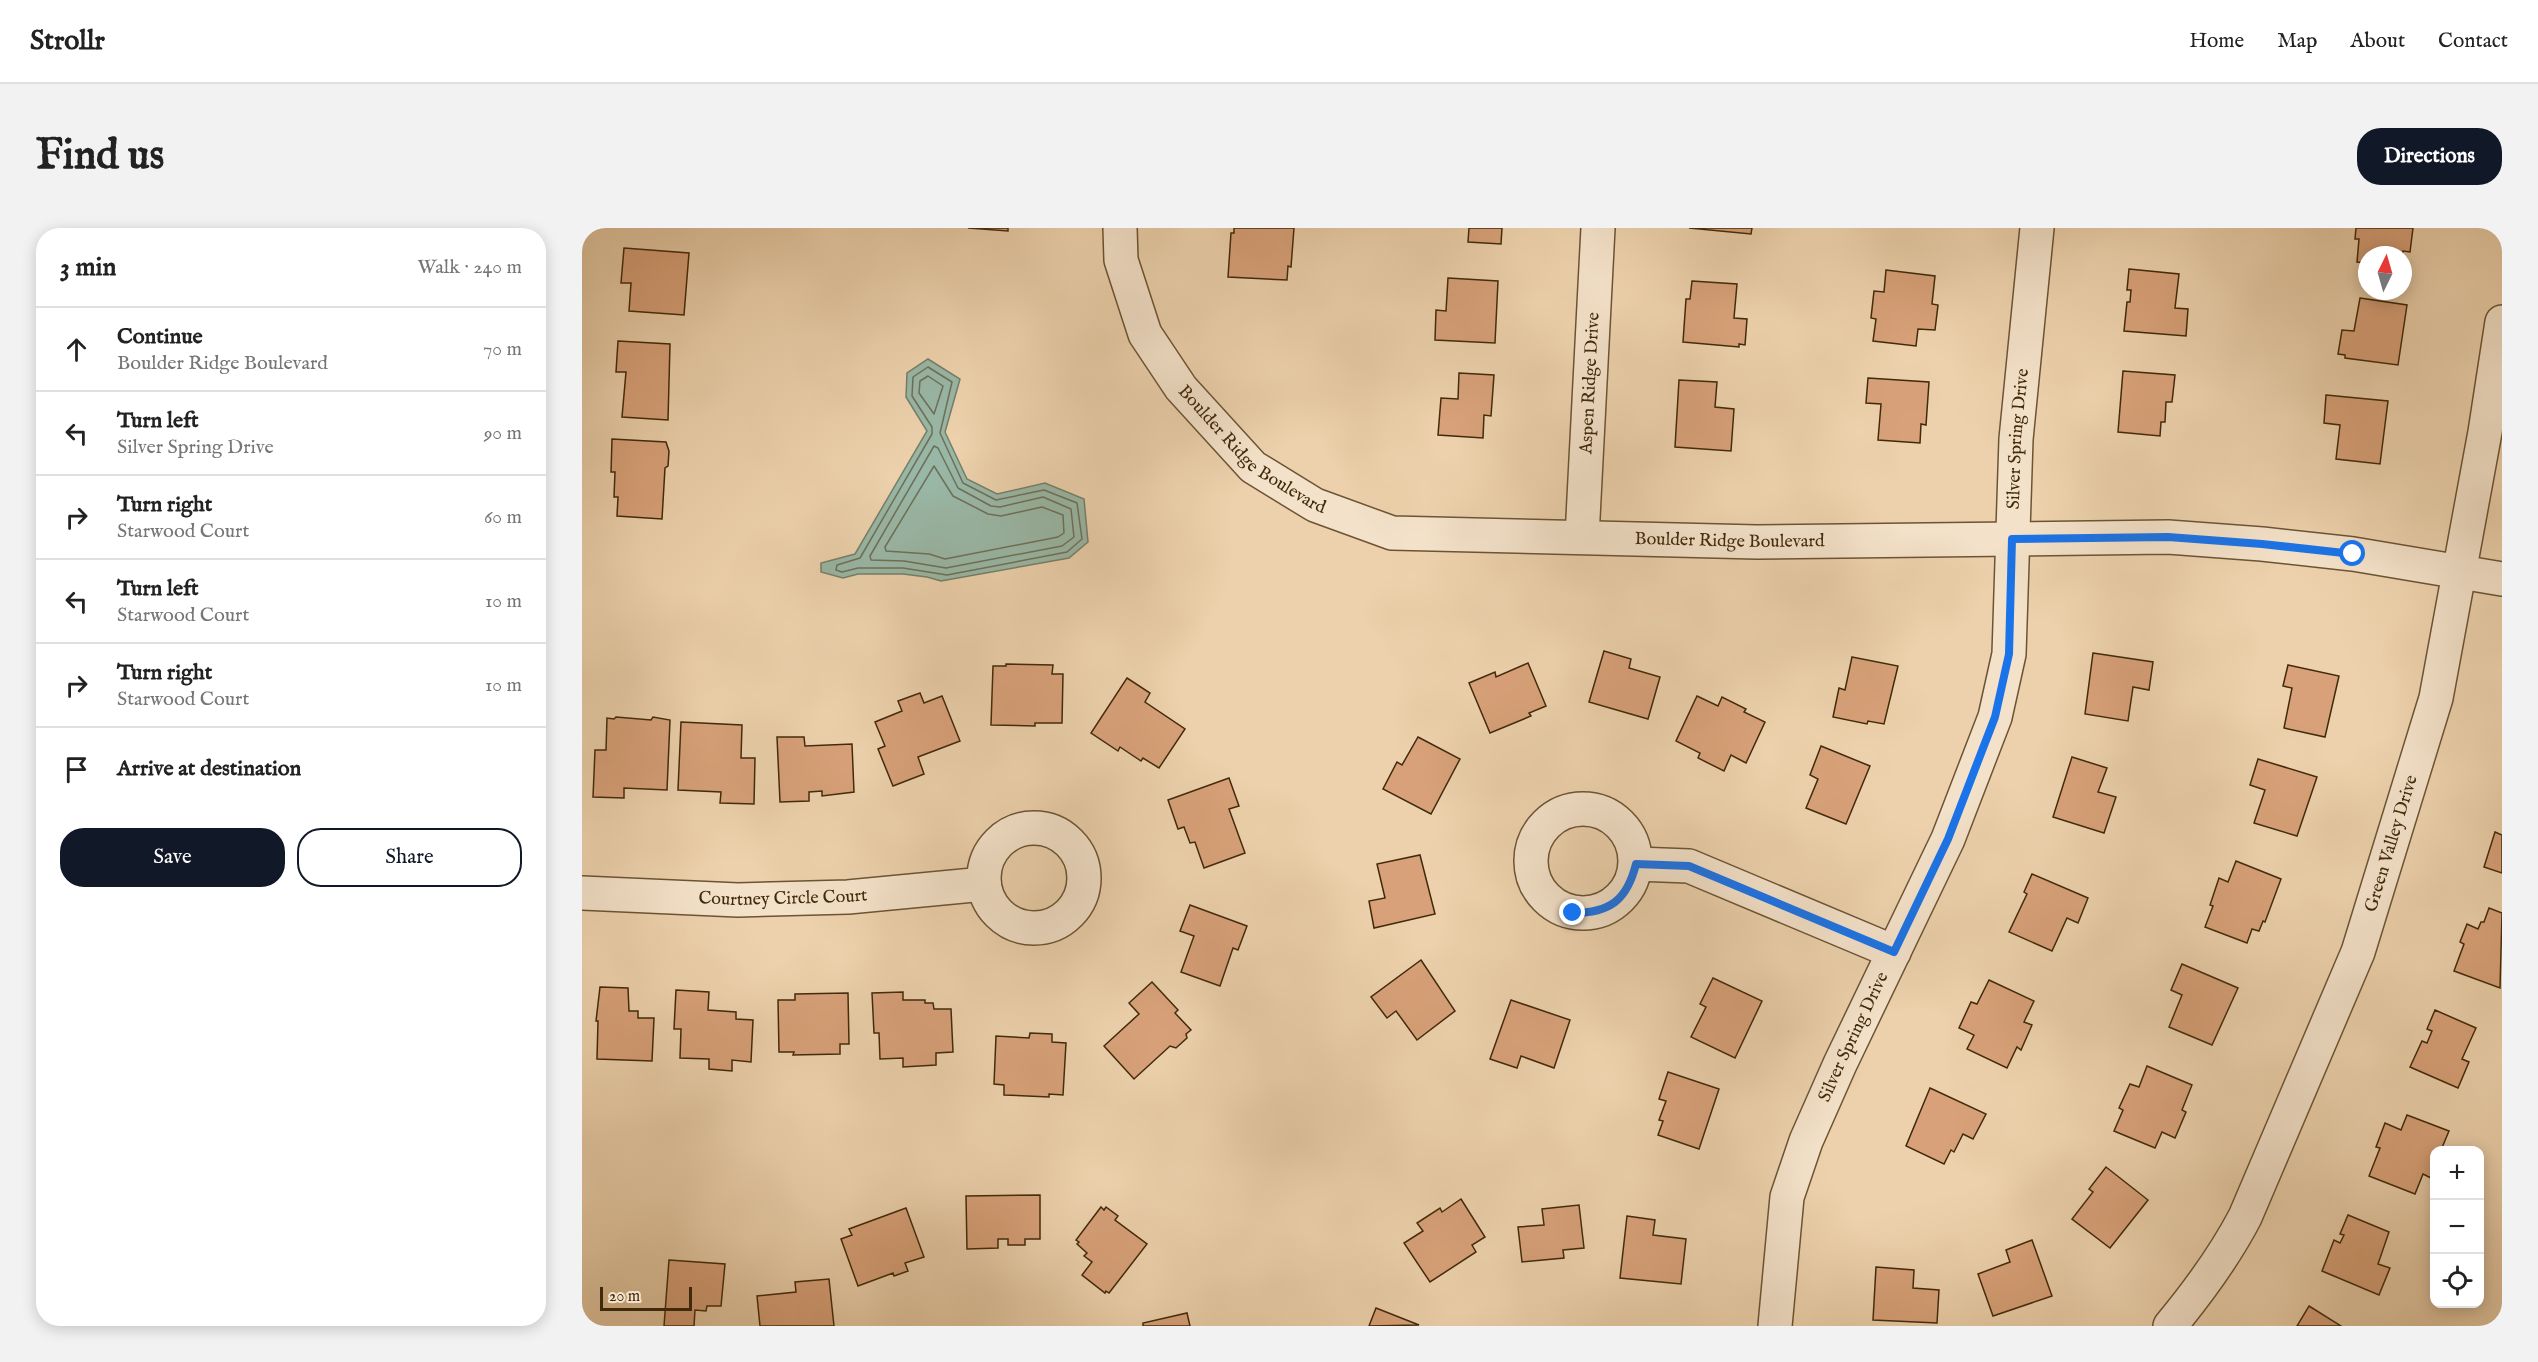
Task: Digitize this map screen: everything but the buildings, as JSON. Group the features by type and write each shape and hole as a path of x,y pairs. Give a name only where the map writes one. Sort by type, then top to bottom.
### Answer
{"street":[{"name":"Boulder Ridge Boulevard","path":"1120,228 1121,260 1145,334 1181,388 1253,467 1315,505 1392,533 1757,542 2168,537 2353,554 2502,579"},
{"name":"Aspen Ridge Drive","path":"1582,537 1598,228"},
{"name":"Silver Spring Drive","path":"1775,1326 1786,1197 1806,1141 1839,1064 1948,839 1995,717 2009,654 2016,439 2037,228"},
{"name":"Green Valley Drive","path":"2170,1326 2197,1294 2224,1256 2245,1217 2358,952 2436,698 2485,432 2502,322"},
{"path":"1636,864 1689,866 1894,952"},
{"name":"Courtney Circle Court","path":"582,893 738,900 848,897 984,884"}],"water":[{"path":"928,359 960,379 945,432 967,479 997,494 1045,483 1084,499 1088,542 1069,558 941,581 903,574 858,574 843,578 821,572 821,563 855,554 927,431 906,397 907,373"}],"route":[{"path":"1573,913 1591,913 1608,907 1622,896 1632,881 1636,864 1689,866 1894,952 1948,839 1995,717 2009,654 2012,539 2168,537 2353,554"}]}
